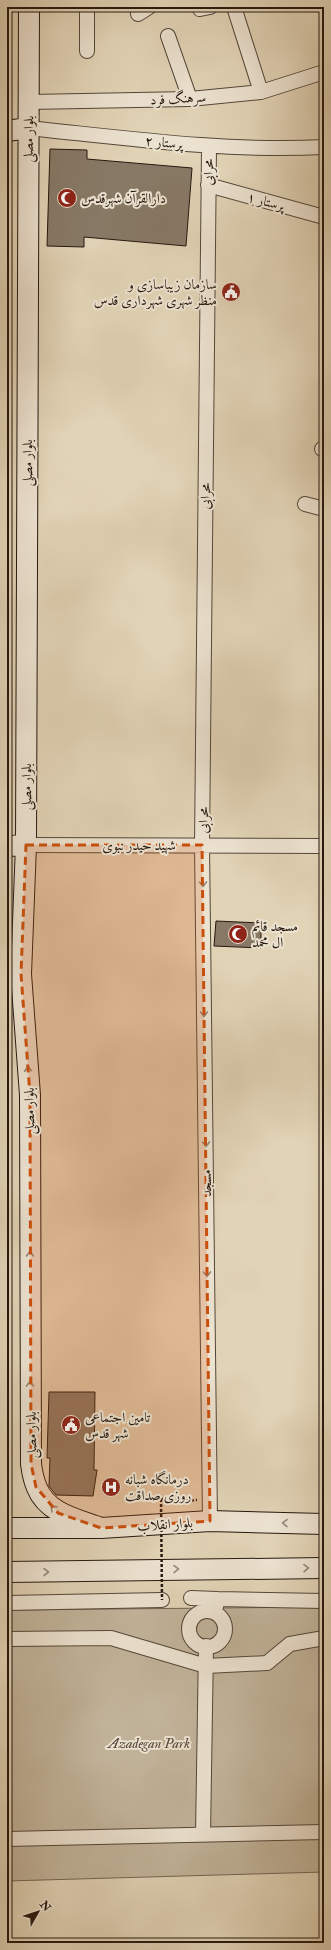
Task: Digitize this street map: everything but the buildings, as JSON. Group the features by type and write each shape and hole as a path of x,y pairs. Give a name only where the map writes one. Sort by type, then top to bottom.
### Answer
{"main road":[{"name":"بلوار مصلی","path":"29,7 29,102 16,846 21,974 30,1095 31,1464 39,1492 58,1513 101,1528"},
{"path":"7,131 28,128"},
{"name":"بلوار انقلاب","path":"7,1528 101,1528 210,1521 324,1524"},
{"path":"7,1572 324,1568"}],"street":[{"path":"86,51 87,7"},
{"path":"234,7 261,92"},
{"path":"168,36 190,99"},
{"name":"سرهنگ فرد","path":"29,102 190,99 261,92 324,72"},
{"name":"پرستار ۲","path":"28,128 209,147 286,149 324,147"},
{"name":"محرابی","path":"202,845 209,147"},
{"name":"پرستار ۱","path":"208,184 324,217"},
{"path":"305,504 324,509"},
{"name":"مسجد","path":"202,845 210,1521"},
{"name":"شهید حیدر نبوی","path":"16,846 324,846"},
{"path":"191,1598 216,1606 324,1601"},
{"path":"7,1603 162,1600"},
{"path":"216,1606 224,1624 224,1636 216,1644 206,1646 196,1642 192,1637 190,1626 196,1615 216,1606"},
{"path":"7,1639 111,1638 206,1666 267,1663 290,1644 324,1638"},
{"path":"203,1835 206,1646"},
{"path":"7,1840 324,1832"}],"path":[{"path":"162,1600 161,1499 181,1501"}],"highlighted area":[{"path":"26,845 202,845 210,1521 101,1528 58,1513 36,1487 31,1464 30,1095 21,974"}],"green space":[{"name":"Azadegan Park","path":"324,1607 324,1872 7,1881 7,1610"}],"place":[{"name":"دارالقرآن شهرقدس","path":"67,198"},
{"name":"سازمان زیباسازی و منظر شهری شهرداری قدس","path":"231,292"},
{"name":"مسجد قائم ال محمد","path":"238,934"},
{"name":"تامین اجتماعی شهر قدس","path":"71,1425"},
{"name":"درمانگاه شبانه روزی صداقت","path":"111,1487"}]}
